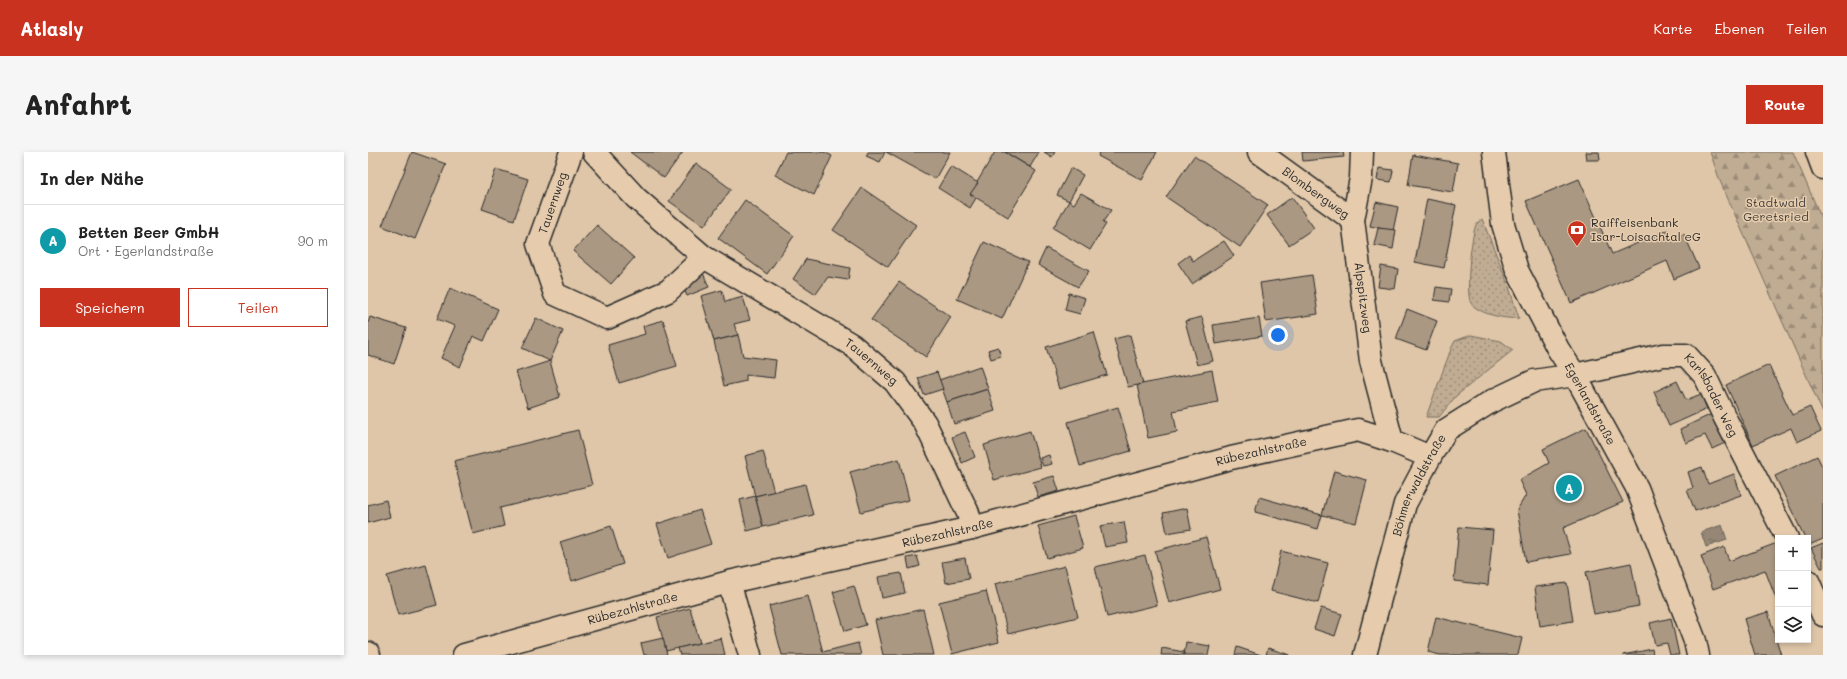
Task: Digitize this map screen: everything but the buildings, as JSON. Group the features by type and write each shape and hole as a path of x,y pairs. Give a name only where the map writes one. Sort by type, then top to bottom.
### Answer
{"street":[{"name":"Tauernweg","path":"571,152 538,244 555,294 607,318 668,291 704,256"},
{"name":"Tauernweg","path":"594,152 636,198 704,256 852,345 895,382 925,423 968,513 972,528"},
{"name":"Blombergweg","path":"1259,152 1353,220"},
{"name":"Alpspitzweg","path":"1362,152 1361,178 1353,220 1371,361 1392,441"},
{"name":"Egerlandstraße","path":"1494,152 1503,224 1517,270 1558,349 1575,375 1637,488 1695,641 1698,655"},
{"path":"1817,152 1823,168"},
{"name":"Karlsbader Weg","path":"1575,375 1663,355 1686,355 1704,376 1724,418 1785,535"},
{"name":"Böhmerwaldstraße","path":"1365,655 1405,504 1446,430 1492,401 1534,381 1575,375"},
{"name":"Rübezahlstraße","path":"464,655 729,582 972,528 1232,458 1358,430 1392,441 1430,457"},
{"path":"729,582 750,655"},
{"path":"1811,588 1823,615"}],"green space":[{"name":"Stadtwald Geretsried","path":"1710,152 1793,152 1823,222 1823,413 1720,181"},
{"path":"1482,219 1508,284 1519,318 1507,318 1486,313 1475,307 1469,298 1471,250 1475,228 1477,223"},
{"path":"1471,335 1501,341 1513,350 1456,396 1439,417 1426,417 1455,341"}],"water":[{"path":"1722,525 1727,540 1706,547 1701,532"}],"place":[{"name":"Raiffeisenbank Isar-Loisachtal eG","path":"1577,247"},
{"name":"Betten Beer GmbH","path":"1569,488"}]}
